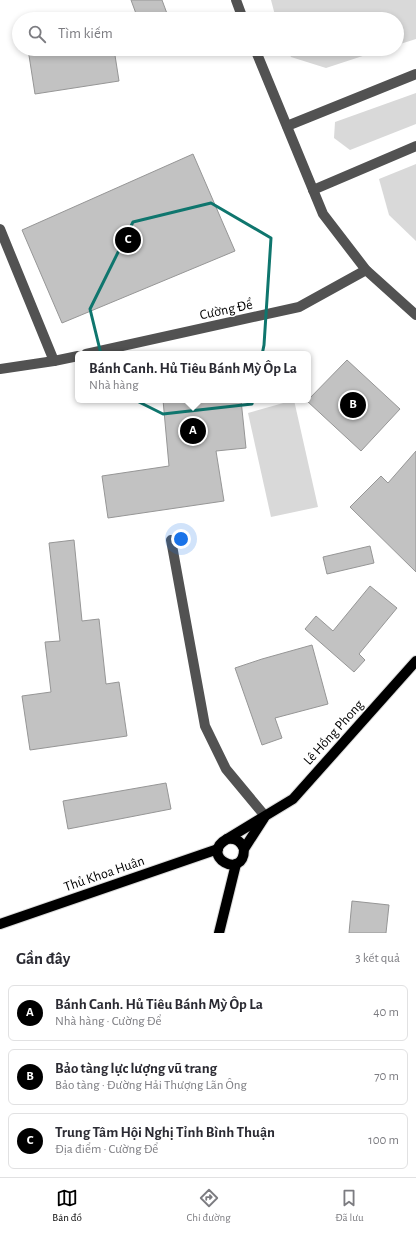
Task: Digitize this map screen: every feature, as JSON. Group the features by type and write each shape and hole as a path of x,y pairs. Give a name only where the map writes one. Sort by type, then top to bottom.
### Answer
{"main road":[{"name":"Lê Hồng Phong","path":"227,839 293,799 416,660"},
{"name":"Lê Hồng Phong","path":"244,849 265,816"},
{"path":"227,839 240,842 244,849 243,858 236,864 228,865 218,857 218,849 223,841 227,839"},
{"name":"Thủ Khoa Huân","path":"0,924 218,849"},
{"path":"219,933 236,864"}],"street":[{"path":"236,0 240,12"},
{"path":"258,56 323,214 366,270 416,315"},
{"path":"287,126 416,74"},
{"path":"313,190 416,146"},
{"path":"0,229 54,361"},
{"name":"Cường Để","path":"100,351 299,307 366,270"},
{"path":"0,369 75,357"},
{"path":"171,540 205,726 226,769 265,816"}],"highlighted area":[{"path":"211,203 271,238 264,345 252,404 163,414 109,387 90,309 133,222"}],"shaded area":[{"path":"271,0 416,0 416,39 404,43 404,12 274,12"},
{"path":"290,56 363,56 326,68"},
{"path":"416,93 416,124 350,150 334,138 335,122"},
{"path":"416,164 416,241 389,215 379,179"},
{"path":"283,403 295,403 318,507 271,517 248,413"}],"building":[{"path":"131,0 162,0 166,12 135,12"},
{"path":"29,56 115,56 119,81 35,94"},
{"path":"193,154 235,251 62,323 22,230"},
{"path":"347,360 400,409 361,451 309,403 311,403 311,397"},
{"path":"163,403 241,403 246,448 216,451 224,501 108,518 102,476 169,466"},
{"path":"416,451 416,572 350,507 381,476 388,483"},
{"path":"74,540 82,621 99,619 106,684 119,682 127,736 30,750 22,696 51,692 45,642 60,641 49,543"},
{"path":"370,546 374,563 327,574 323,557"},
{"path":"370,586 397,608 359,654 365,660 354,672 305,629 316,616 333,631"},
{"path":"312,645 328,704 275,718 282,738 262,745 235,668"},
{"path":"166,783 171,809 68,829 63,801"},
{"path":"352,901 389,905 386,933 349,933"}],"place":[{"name":"Trung Tâm Hội Nghị Tỉnh Bình Thuận","path":"128,240"},
{"name":"Bảo tàng lực lượng vũ trang","path":"353,405"},
{"name":"Bánh Canh. Hů Tiêu Bánh Mỳ Ôp La","path":"193,431"}]}
